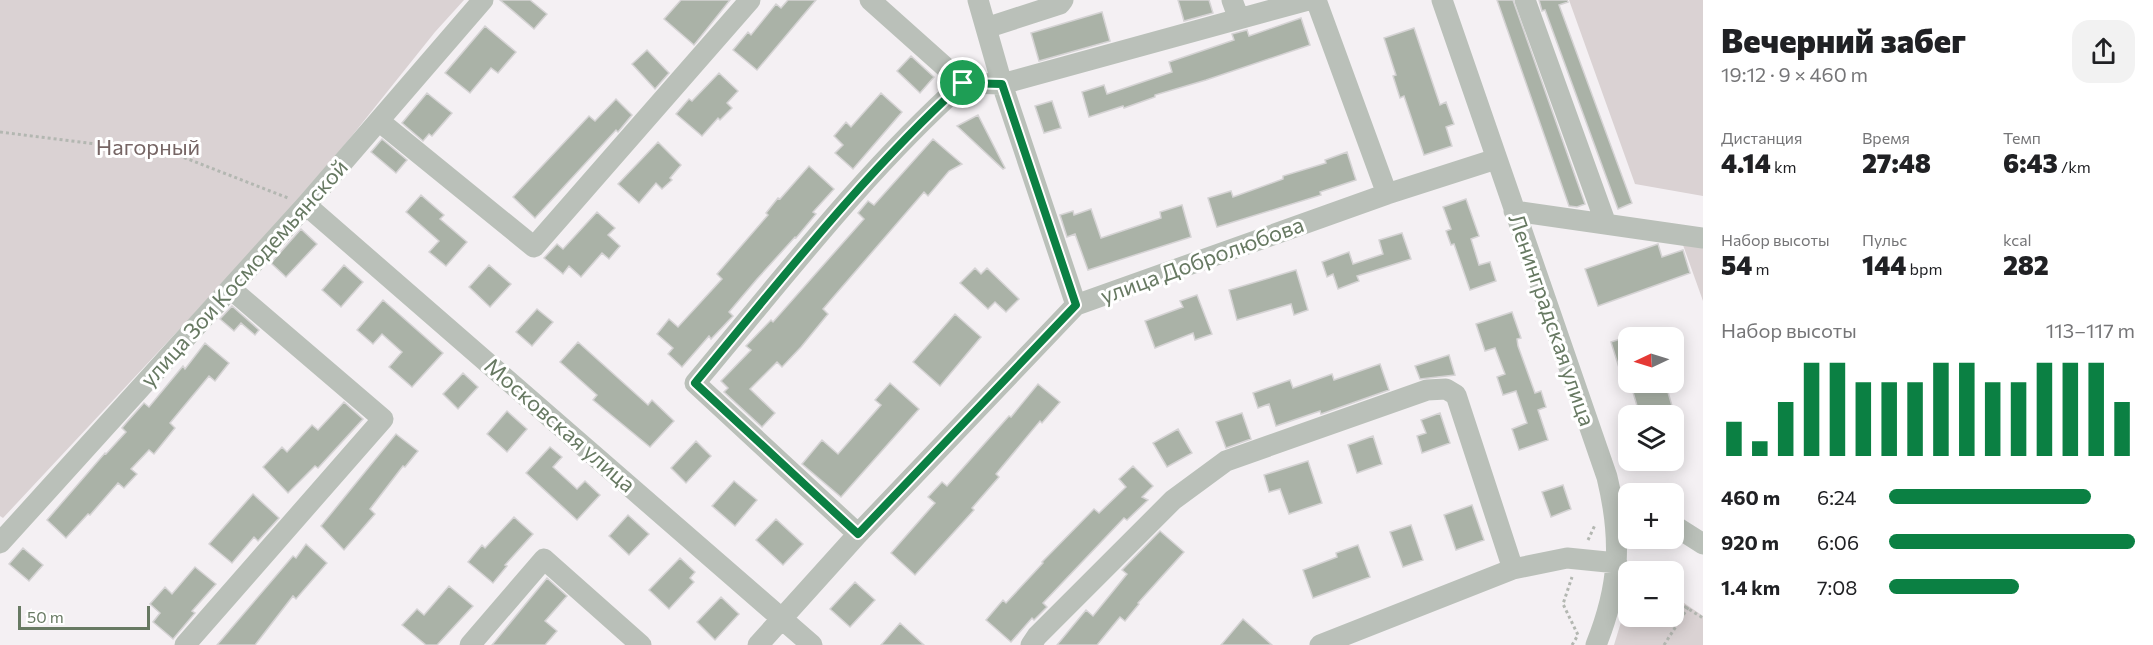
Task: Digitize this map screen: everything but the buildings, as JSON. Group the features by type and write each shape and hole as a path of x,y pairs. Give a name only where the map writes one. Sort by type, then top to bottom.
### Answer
{"street":[{"name":"улица Зои Космодемьянской","path":"0,543 306,205 483,0"},
{"path":"379,121 534,247 750,0"},
{"path":"870,0 963,83 1002,84 1235,9 1308,0"},
{"path":"978,0 1002,84 1076,305"},
{"path":"986,28 1060,4 1063,0"},
{"path":"1316,0 1387,194"},
{"name":"Ленинградская улица","path":"1442,0 1607,477 1618,519"},
{"path":"1525,0 1606,224"},
{"path":"858,534 695,383 899,144 963,83"},
{"name":"улица Добролюбова","path":"758,645 858,534 1076,305 1387,194 1496,159"},
{"name":"Московская улица","path":"306,205 812,645"},
{"path":"1514,211 1703,238"},
{"path":"185,645 383,418 231,289"},
{"path":"1031,645 1037,636 1173,500 1227,461 1426,390 1446,389 1456,395 1513,570"},
{"path":"1684,531 1702,541"},
{"name":"Ленинградская улица","path":"1596,645 1607,617 1620,549"},
{"path":"1320,645 1513,570 1567,558 1617,563"},
{"path":"470,645 543,559 641,645"}],"path":[{"path":"0,132 175,154 306,205"},
{"path":"1572,645 1578,635 1563,603 1579,560 1599,517"},
{"path":"1684,605 1703,618"},
{"path":"1664,645 1689,608"}],"green space":[{"name":"Нагорный","path":"0,0 464,0 435,32 303,197 3,518 0,516"},
{"path":"1569,0 1703,0 1703,196 1635,184"},
{"path":"1683,245 1703,248 1703,301"},
{"path":"1684,603 1703,616 1703,645 1614,645 1620,627 1684,627"}],"route":[{"path":"963,83 1002,84 1076,305 858,534 695,383 899,144 963,83"}]}
